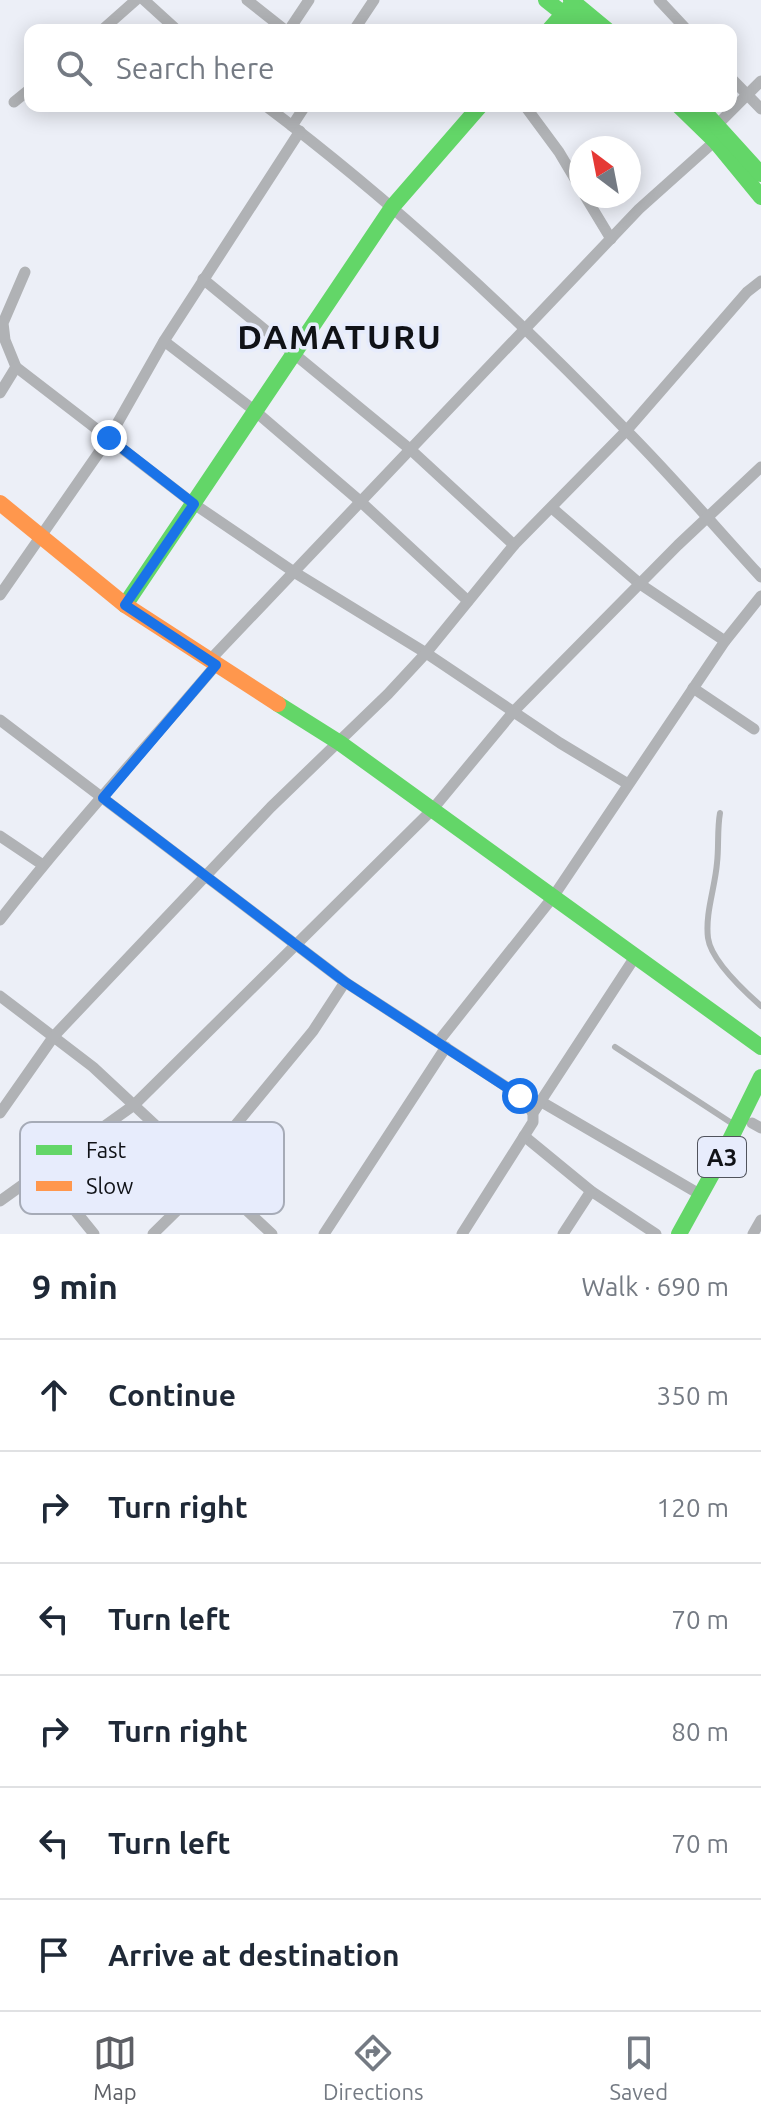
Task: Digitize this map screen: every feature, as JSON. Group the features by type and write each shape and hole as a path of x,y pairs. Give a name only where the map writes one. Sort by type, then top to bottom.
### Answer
{"main road":[{"path":"546,0 571,4 599,24"},
{"path":"554,24 571,4"},
{"path":"571,4 581,24"},
{"path":"125,605 393,206 475,112"},
{"path":"688,112 717,132 761,174"},
{"path":"703,112 761,197"},
{"path":"0,503 125,605 340,743 761,1047"},
{"name":"A3","path":"679,1234 701,1195 750,1126 761,1077"},
{"name":"A3","path":"694,1234 761,1105"}],"street":[{"path":"109,24 136,0"},
{"path":"144,0 170,24"},
{"path":"247,0 279,24"},
{"path":"291,24 309,0"},
{"path":"358,24 374,0"},
{"path":"659,0 681,24"},
{"path":"737,107 761,81"},
{"path":"737,84 761,109"},
{"path":"14,102 24,94"},
{"path":"274,112 393,206 526,329 627,430 761,577"},
{"path":"0,595 109,438 164,341 296,128 303,112"},
{"path":"530,112 569,169"},
{"path":"0,920 213,663 294,572 733,112"},
{"path":"592,208 611,239"},
{"path":"25,272 3,323 5,340 16,367 194,504 294,572 628,784"},
{"path":"203,279 411,450 514,545"},
{"path":"0,1113 54,1036 204,876 340,743 426,653 514,545 627,430 747,292 761,281"},
{"path":"164,341 255,411 361,502 468,601"},
{"path":"0,393 16,367"},
{"path":"111,1122 134,1105 432,810 514,711 761,467"},
{"path":"552,508 640,584 725,641"},
{"path":"324,1234 442,1044 553,897 725,641 761,596"},
{"path":"693,688 754,729"},
{"path":"0,720 345,982 520,1096 533,1113"},
{"path":"0,836 43,865"},
{"path":"462,1234 533,1122 533,1113 540,1101 635,957"},
{"path":"238,1122 313,1031 345,982"},
{"path":"0,996 54,1036 152,1122"},
{"path":"540,1101 701,1195"},
{"path":"524,1136 591,1191 656,1234"},
{"path":"0,1200 20,1187"},
{"path":"563,1234 591,1191"},
{"path":"78,1214 94,1234"},
{"path":"153,1234 173,1214"},
{"path":"251,1214 272,1234"},
{"path":"753,1234 761,1220"}],"lane":[{"path":"720,813 718,861 708,914 708,940 722,964 761,1006"},
{"path":"615,1047 750,1126"}],"traffic: fast":[{"path":"546,0 576,24"},
{"path":"571,0 600,24"},
{"path":"554,24 572,4"},
{"path":"125,605 393,206 475,112"},
{"path":"685,112 715,141 761,197"},
{"path":"704,112 761,174"},
{"path":"278,704 340,743 761,1047"},
{"path":"679,1234 761,1077"}],"traffic: slow":[{"path":"0,503 125,605 278,704"}],"district":[{"name":"DAMATURU","path":"340,336"}],"route":[{"path":"109,438 194,504 125,605 216,665 103,798 345,982 520,1096"}]}
